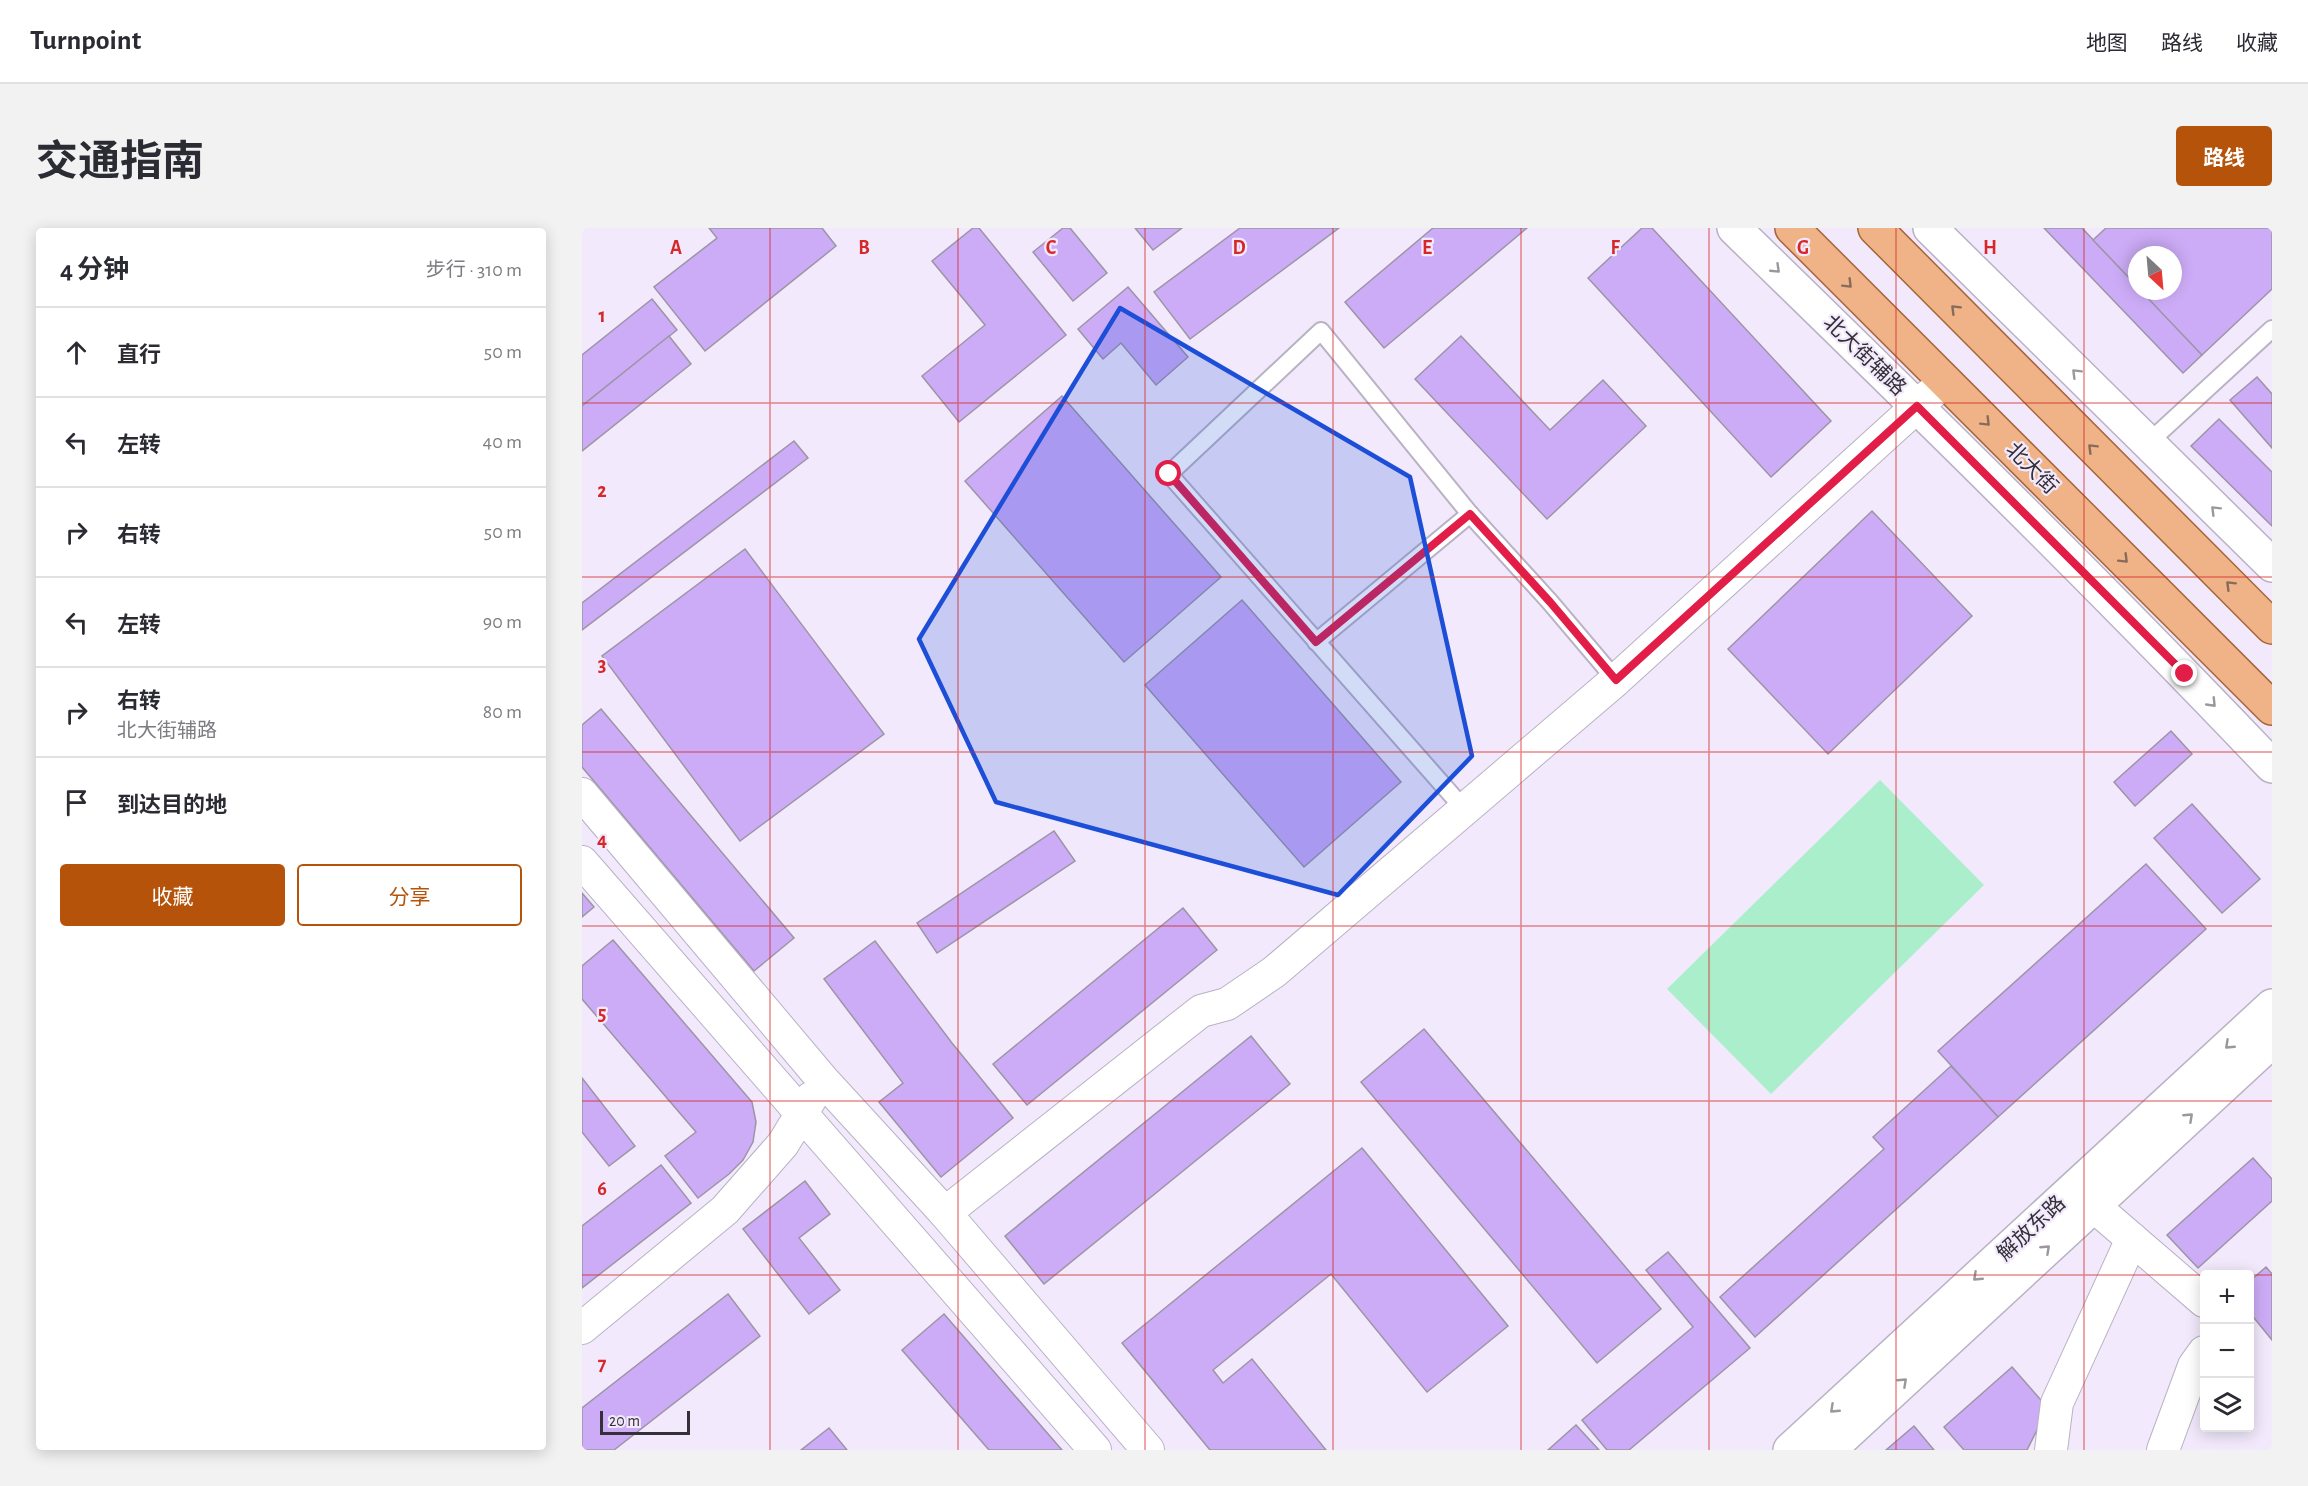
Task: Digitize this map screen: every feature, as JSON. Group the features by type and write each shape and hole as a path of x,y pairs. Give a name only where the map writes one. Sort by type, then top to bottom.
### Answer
{"main road":[{"name":"北大街","path":"1792,228 2272,708"},
{"path":"1875,228 2272,627"}],"street":[{"name":"北大街辅路","path":"1734,228 1917,406 2176,665 2272,766"},
{"path":"1930,228 2272,565"},
{"path":"945,1214 1201,1011 1227,1004 1274,972 1616,680 1945,381"},
{"path":"582,794 823,1080 945,1214 1148,1450"},
{"path":"582,862 1095,1450"},
{"name":"解放东路","path":"1829,1450 2272,1006"},
{"name":"解放东路","path":"1790,1450 2083,1197 2272,1041"},
{"path":"582,1328 725,1210 783,1144 823,1080"},
{"path":"2083,1197 2200,1297"},
{"path":"2051,1450 2057,1403 2132,1239"},
{"path":"2163,1450 2194,1366 2200,1358"}],"lane":[{"path":"2148,443 2272,329"},
{"path":"1464,809 1169,474 1321,331 1470,514 1550,602 1616,680"},
{"path":"1316,642 1470,514"}],"highlighted area":[{"path":"1120,308 1410,477 1472,756 1338,895 996,802 919,639"}],"green space":[{"path":"1880,780 1984,885 1771,1094 1667,989"}],"building":[{"path":"709,228 822,228 836,246 705,351 654,287 717,238"},
{"path":"973,228 979,228 1066,335 959,422 922,376 985,325 932,261"},
{"path":"1063,228 1070,228 1107,273 1073,301 1033,252"},
{"path":"1135,228 1182,228 1153,250"},
{"path":"1240,228 1339,228 1190,339 1154,292"},
{"path":"1433,228 1527,228 1384,348 1345,302"},
{"path":"1642,228 1652,228 1831,421 1771,477 1588,278"},
{"path":"2044,228 2082,228 2128,277 2128,300 2150,300 2202,355 2183,373"},
{"path":"2106,228 2272,228 2272,289 2202,355 2150,300 2182,300 2182,246 2128,246 2128,277 2093,240"},
{"path":"1128,287 1188,357 1156,385 1121,343 1103,359 1078,329"},
{"path":"652,299 677,330 582,406 582,355"},
{"path":"669,336 691,364 582,451 582,406"},
{"path":"1461,336 1550,430 1603,380 1646,426 1547,519 1415,379"},
{"path":"2257,377 2272,394 2272,448 2230,400"},
{"path":"1062,396 1221,577 1124,662 965,481"},
{"path":"2219,419 2272,472 2272,526 2191,446"},
{"path":"794,441 808,458 582,630 582,603"},
{"path":"1872,511 1972,616 1828,754 1728,649"},
{"path":"745,549 884,734 740,841 602,656"},
{"path":"1242,600 1401,782 1304,867 1145,685"},
{"path":"601,709 794,938 754,971 582,767 582,725"},
{"path":"2171,731 2192,754 2135,806 2114,782"},
{"path":"2192,804 2260,879 2222,913 2154,838"},
{"path":"1054,831 1075,861 937,953 917,923"},
{"path":"2146,864 2206,929 1998,1117 1938,1051"},
{"path":"582,893 594,907 582,917"},
{"path":"1183,908 1217,950 1027,1105 993,1064"},
{"path":"613,940 752,1102 756,1122 753,1142 743,1160 698,1198 665,1156 696,1132 582,999 582,966"},
{"path":"875,941 952,1043 1013,1118 941,1177 879,1102 903,1083 824,979"},
{"path":"1424,1029 1661,1309 1597,1363 1361,1082"},
{"path":"1251,1036 1290,1084 1044,1284 1005,1236"},
{"path":"1951,1066 1998,1117 1755,1337 1720,1297 1884,1149 1873,1137"},
{"path":"582,1078 635,1146 609,1166 582,1132"},
{"path":"1362,1148 1508,1326 1427,1392 1331,1274 1213,1370 1223,1383 1252,1359 1326,1450 1210,1450 1122,1343"},
{"path":"2253,1158 2272,1179 2272,1201 2198,1268 2167,1235"},
{"path":"661,1165 691,1203 582,1288 582,1226"},
{"path":"805,1181 830,1214 799,1238 840,1290 809,1314 743,1229"},
{"path":"1668,1252 1750,1348 1629,1450 1607,1450 1582,1420 1693,1327 1646,1270"},
{"path":"2266,1267 2272,1274 2272,1340 2254,1318 2254,1278"},
{"path":"728,1294 760,1336 614,1450 582,1450 582,1408"},
{"path":"944,1314 1062,1450 989,1450 902,1350"},
{"path":"2012,1367 2048,1408 2027,1450 1964,1450 1944,1427"},
{"path":"1576,1425 1599,1450 1548,1450"},
{"path":"1914,1426 1934,1450 1886,1450"},
{"path":"829,1428 847,1450 801,1450"}],"route":[{"path":"1169,474 1316,642 1470,514 1550,602 1616,680 1917,406 2185,674"}]}
